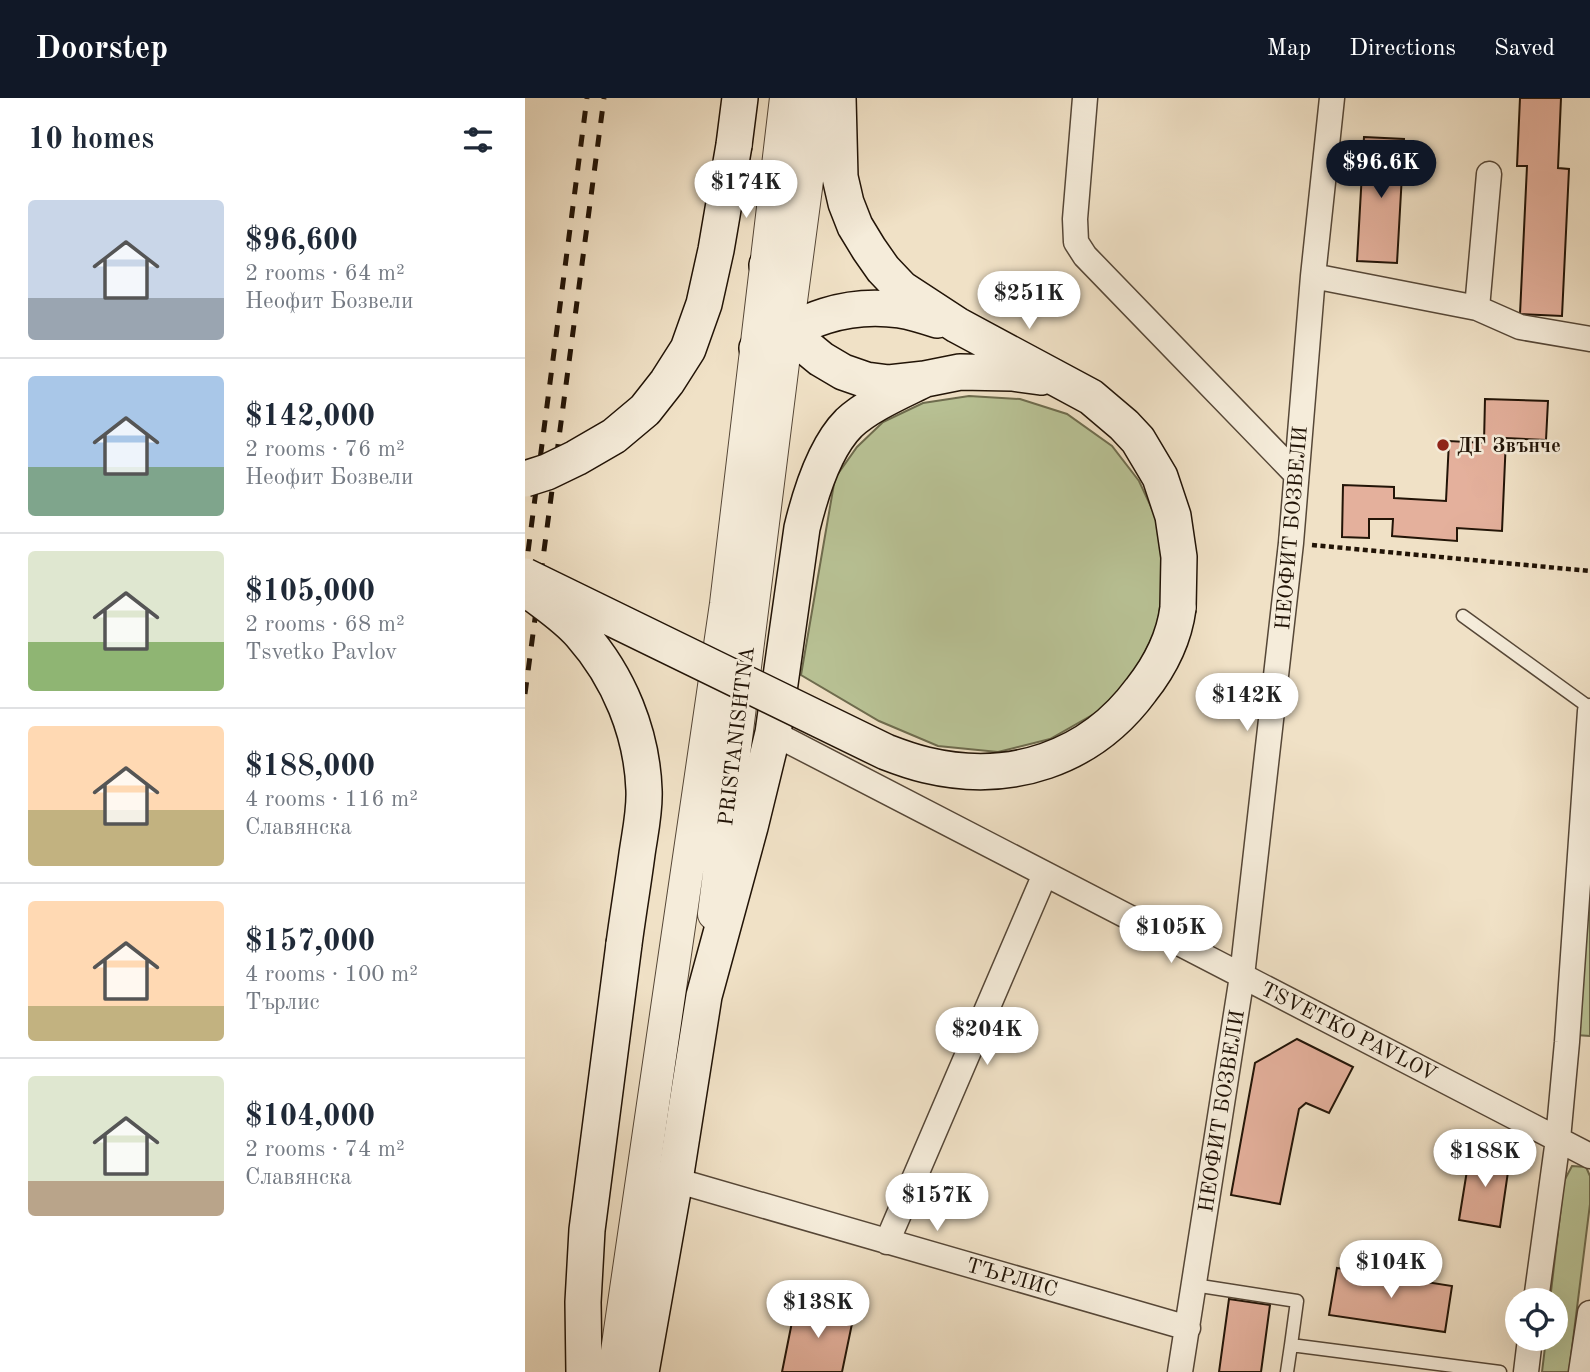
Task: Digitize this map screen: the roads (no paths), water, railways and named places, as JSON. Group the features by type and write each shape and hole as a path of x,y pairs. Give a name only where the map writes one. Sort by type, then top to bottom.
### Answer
{"main road":[{"path":"525,479 576,458 614,436 645,410 688,349 704,304 714,261 740,98"},
{"path":"525,576 885,752 927,765 976,771 1015,769 1050,760 1085,743 1115,721 1134,700 1161,661 1172,635 1178,608 1180,578 1177,536 1160,477 1138,440 1091,397 957,325 902,289 883,269 855,226 839,177 838,98"},
{"path":"767,265 772,340"},
{"path":"772,340 815,319 840,311 870,308 902,311 957,325"},
{"path":"772,340 866,380 889,383 960,372 986,371 1032,375 1074,387"},
{"path":"704,996 773,733 802,528 808,505 835,441 849,424 892,396 925,379"},
{"path":"525,588 565,618 597,655 627,707 642,763 642,821 587,1230 583,1302 584,1372"},
{"name":"PRISTANISHTNA","path":"641,1372 704,996"}],"street":[{"path":"767,265 786,98"},
{"name":"PRISTANISHTNA","path":"614,1372 726,604 818,98"},
{"path":"1085,98 1075,219 1076,242 1085,256 1296,474"},
{"name":"НЕОФИТ БОЗВЕЛИ","path":"1180,1372 1242,976 1291,543 1313,276 1332,98"},
{"path":"1477,308 1489,174"},
{"path":"1313,276 1477,308 1520,327 1590,339"},
{"name":"PRISTANISHTNA","path":"704,996 772,340"},
{"path":"1538,1288 1558,1139 1579,1043 1590,709"},
{"name":"TSVETKO PAVLOV","path":"773,733 1590,1156"},
{"path":"887,1242 1045,874"},
{"name":"ТЪРЛИС","path":"675,1180 1188,1328"},
{"path":"1581,1372 1590,1313"},
{"path":"1526,1372 1529,1351"}],"lane":[{"path":"1463,616 1590,709"},
{"path":"1194,1285 1297,1301 1287,1372"},
{"path":"1291,1345 1500,1372"}],"railway":[{"path":"525,575 587,98"},
{"path":"525,694 604,98"}],"place":[{"name":"ДГ Звънче","path":"1443,445"}]}
